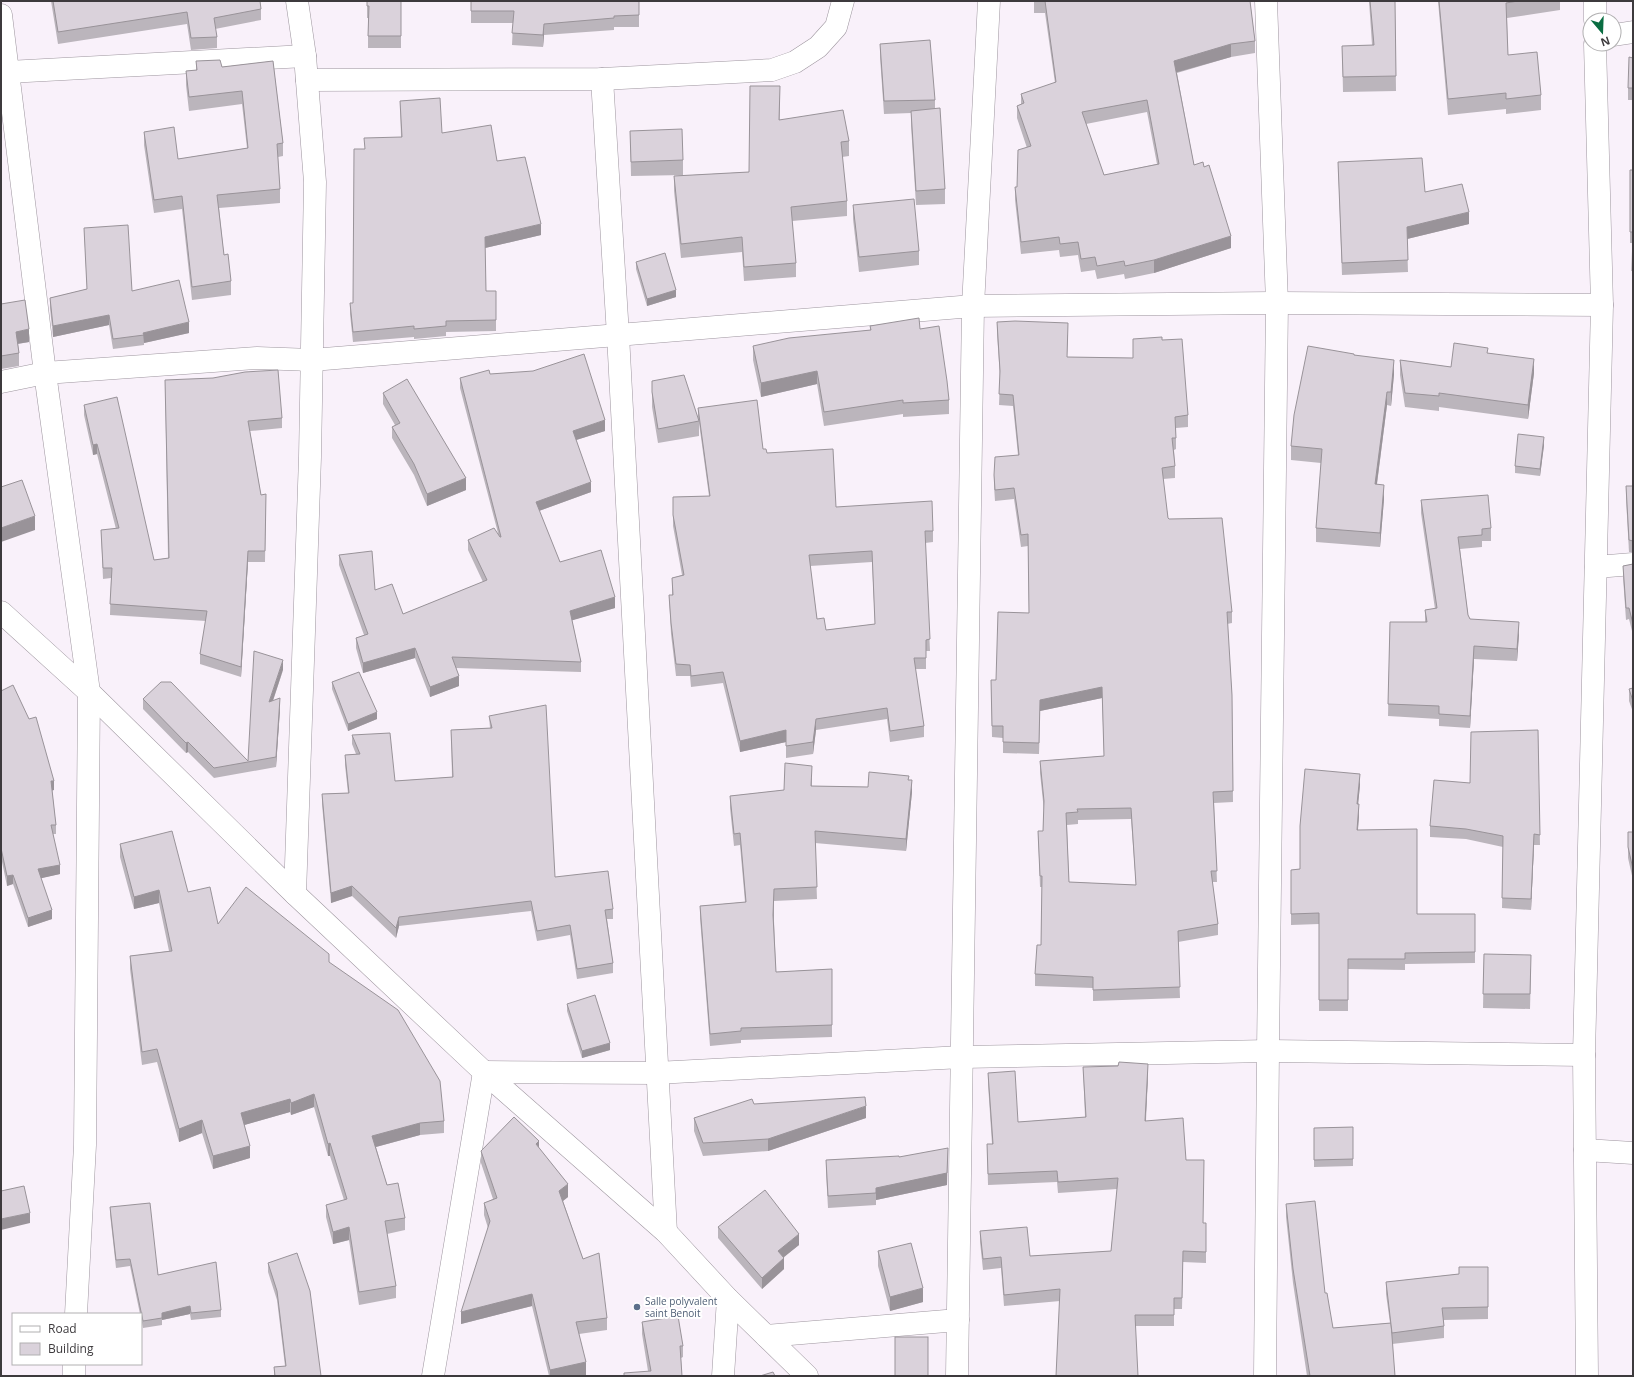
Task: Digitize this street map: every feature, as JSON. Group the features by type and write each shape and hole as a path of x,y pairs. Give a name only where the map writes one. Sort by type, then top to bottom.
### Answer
{"street":[{"path":"295,894 312,360 315,182 305,56 297,1"},
{"path":"307,80 602,79 772,70 795,62 818,47 836,27 843,1"},
{"path":"958,1376 973,306 989,1"},
{"path":"1266,1 1277,303 1268,1051 1266,1376"},
{"path":"1595,1 1595,12"},
{"path":"1,15 45,373 89,692 85,1145 76,1313"},
{"path":"1622,34 1633,32"},
{"path":"1587,1376 1584,1055 1602,305 1595,52"},
{"path":"8,72 305,56"},
{"path":"602,79 618,335 656,1073 666,1232"},
{"path":"1,382 45,373 257,358 312,360 973,306 1277,303 1602,305"},
{"path":"1596,567 1633,564"},
{"path":"1,612 89,692 295,894 484,1072 666,1232 728,1299 807,1376"},
{"path":"484,1072 656,1073 962,1056 1268,1051 1584,1055"},
{"path":"433,1376 484,1072"},
{"path":"1586,1150 1633,1152"},
{"path":"723,1376 728,1299"},
{"path":"766,1336 958,1320"},
{"path":"74,1365 74,1376"}],"building":[{"path":"53,1 260,1 261,9 214,18 217,37 191,38 187,12 58,32"},
{"path":"367,1 401,1 401,36 368,36 369,6 367,6"},
{"path":"471,1 639,1 639,15 614,16 614,18 544,24 543,35 512,33 514,11 471,11"},
{"path":"1045,1 1250,1 1255,41 1231,44 1174,61 1194,165 1203,162 1204,167 1209,165 1231,236 1154,260 1125,266 1124,261 1097,266 1095,257 1081,259 1078,242 1060,244 1059,237 1021,242 1015,187 1017,187 1018,150 1031,146 1017,106 1024,103 1021,94 1056,82","holes":["1147,100 1159,164 1104,175 1082,112"]},
{"path":"1370,1 1395,1 1396,76 1343,77 1342,46 1374,45"},
{"path":"1439,1 1518,1 1506,3 1508,55 1537,52 1541,95 1506,99 1506,93 1448,99"},
{"path":"930,40 935,100 884,101 880,44"},
{"path":"1629,57 1633,58 1633,88 1628,88"},
{"path":"220,60 222,67 273,61 283,143 277,144 280,189 217,195 224,255 228,254 231,281 192,287 182,196 154,200 144,132 174,127 178,159 248,148 242,91 189,97 186,71 197,70 196,61"},
{"path":"750,86 780,86 779,120 843,110 849,141 841,142 847,201 791,207 796,263 744,267 742,237 681,244 674,176 749,172"},
{"path":"440,98 442,133 491,125 497,161 525,157 541,224 485,237 486,291 496,291 496,320 446,321 446,326 414,329 414,326 353,332 350,303 353,303 354,149 365,149 364,138 402,137 400,101"},
{"path":"940,108 945,189 916,191 911,111"},
{"path":"682,129 683,160 631,162 630,131"},
{"path":"1422,158 1425,192 1462,184 1469,212 1407,227 1408,260 1342,263 1338,162"},
{"path":"1630,170 1633,170 1633,232 1630,232"},
{"path":"914,199 919,251 859,257 853,205"},
{"path":"128,225 132,291 179,280 189,322 143,333 144,335 113,339 109,315 53,326 50,298 87,289 84,228"},
{"path":"1633,232 1633,271 1632,271"},
{"path":"665,253 676,290 647,299 636,262"},
{"path":"25,300 29,329 16,332 19,353 1,356 1,304"},
{"path":"919,318 920,329 939,326 949,400 903,403 903,400 824,412 817,371 761,383 753,346 789,338 871,330 870,326"},
{"path":"1015,321 1068,323 1067,357 1133,358 1133,339 1162,337 1162,340 1182,339 1188,415 1175,417 1176,438 1172,438 1175,466 1162,468 1169,519 1222,518 1232,612 1227,612 1232,695 1233,791 1213,792 1217,871 1211,871 1218,924 1178,931 1180,987 1093,990 1093,977 1035,974 1037,945 1041,945 1042,876 1040,876 1038,831 1043,831 1044,801 1040,761 1104,756 1102,687 1040,700 1039,743 1003,742 1003,726 992,726 991,680 996,680 998,612 1029,613 1028,534 1021,535 1014,488 995,490 995,457 1019,455 1013,395 999,394 1000,371 997,322","holes":["1131,808 1136,885 1069,882 1066,813 1078,812 1077,809"]},
{"path":"1454,343 1488,348 1487,353 1534,359 1528,405 1439,393 1439,396 1405,393 1400,360 1451,367"},
{"path":"1308,346 1354,355 1394,360 1391,392 1387,392 1375,484 1384,485 1380,533 1316,528 1322,449 1291,446 1294,415"},
{"path":"584,354 605,420 573,431 591,482 536,502 560,562 601,550 615,597 570,611 581,662 452,657 459,676 430,687 415,648 363,663 356,638 368,634 339,555 372,551 375,590 392,584 403,614 487,580 468,540 494,528 501,537 460,378 489,370 490,374 533,371"},
{"path":"278,370 282,418 248,421 261,495 266,494 265,551 248,551 241,667 200,654 207,611 110,604 112,568 103,568 101,530 119,528 97,444 93,445 84,405 117,397 154,560 169,558 165,380 213,378 245,372"},
{"path":"684,375 699,421 658,429 652,392 652,381"},
{"path":"407,379 466,478 427,494 414,464 392,427 400,423 383,393"},
{"path":"757,400 763,449 766,449 767,453 833,449 836,507 932,501 933,531 925,531 930,639 926,640 926,658 914,658 924,726 890,731 887,708 816,719 813,742 786,746 786,730 740,741 723,672 691,676 690,665 676,664 669,595 673,595 672,578 684,575 673,515 673,497 710,496 698,408","holes":["872,551 875,624 826,630 824,618 817,619 809,555"]},
{"path":"1518,434 1544,437 1540,469 1515,466"},
{"path":"22,480 35,516 1,528 1,487"},
{"path":"1626,486 1633,486 1633,541 1629,540"},
{"path":"1488,495 1491,528 1482,529 1482,535 1458,537 1468,615 1470,619 1519,622 1517,649 1474,646 1470,716 1439,714 1439,706 1388,704 1390,622 1427,622 1425,610 1437,608 1421,500"},
{"path":"1633,564 1633,624 1629,608 1626,608 1623,566"},
{"path":"254,651 283,660 269,702 280,698 276,757 214,768 188,742 186,743 143,699 161,682 171,682 248,761"},
{"path":"359,672 377,712 348,724 332,682"},
{"path":"13,685 29,719 36,717 54,781 51,781 56,825 51,825 60,865 38,869 52,910 28,918 13,875 7,876 1,848 1,691"},
{"path":"1633,688 1633,701 1629,689"},
{"path":"546,705 555,877 608,871 613,909 605,910 613,963 577,969 570,925 537,931 531,901 399,917 396,928 352,886 331,893 322,794 349,793 345,755 360,754 352,735 390,733 395,781 453,777 451,730 492,728 489,716"},
{"path":"1538,730 1540,835 1534,834 1531,899 1502,898 1503,836 1466,829 1430,826 1434,780 1470,783 1471,732"},
{"path":"785,763 812,766 811,786 868,787 869,772 909,776 908,780 912,780 906,839 815,831 817,887 774,889 773,915 776,972 832,969 832,1025 741,1028 741,1031 710,1034 700,906 746,902 740,833 734,834 730,796 784,790"},
{"path":"1305,769 1360,774 1357,804 1359,804 1357,830 1417,829 1417,914 1475,914 1475,952 1405,953 1405,959 1348,959 1348,1000 1319,1000 1319,913 1291,914 1291,870 1300,869 1300,826"},
{"path":"172,831 188,892 210,887 218,924 246,887 329,954 329,962 398,1010 440,1081 444,1121 420,1123 372,1136 387,1185 398,1183 405,1218 385,1221 396,1286 359,1292 349,1227 333,1232 326,1205 347,1199 330,1143 328,1144 314,1094 291,1103 290,1099 241,1113 250,1146 213,1156 202,1120 179,1129 157,1049 142,1052 130,956 172,951 159,890 134,897 120,844"},
{"path":"1628,832 1633,832 1633,869 1628,847"},
{"path":"1484,954 1531,955 1530,994 1483,994"},
{"path":"595,995 610,1043 582,1051 567,1004"},
{"path":"1119,1062 1148,1064 1145,1121 1183,1118 1186,1160 1204,1160 1203,1223 1206,1223 1206,1252 1183,1251 1182,1298 1174,1298 1174,1315 1135,1315 1138,1376 1056,1376 1060,1289 1004,1295 1001,1257 983,1259 980,1231 1027,1227 1030,1256 1111,1251 1118,1178 1058,1182 1057,1171 988,1174 987,1144 993,1144 988,1073 1015,1071 1018,1122 1086,1117 1083,1067 1118,1066"},
{"path":"865,1097 866,1106 768,1139 703,1143 694,1118 752,1099 754,1104"},
{"path":"514,1117 539,1141 536,1144 568,1184 559,1191 583,1259 599,1253 607,1318 576,1322 586,1362 550,1370 532,1294 461,1312 490,1221 484,1203 497,1198 481,1151"},
{"path":"1353,1127 1353,1159 1314,1160 1314,1128"},
{"path":"948,1148 947,1173 876,1188 876,1193 828,1196 826,1160 899,1157"},
{"path":"24,1186 30,1213 1,1219 1,1191"},
{"path":"765,1190 799,1234 778,1251 784,1258 762,1278 718,1227"},
{"path":"1315,1201 1325,1293 1327,1293 1333,1328 1391,1323 1395,1376 1310,1376 1293,1269 1286,1204"},
{"path":"150,1203 158,1275 216,1262 221,1310 191,1313 190,1306 162,1313 162,1318 143,1321 130,1259 116,1260 110,1207"},
{"path":"911,1243 923,1288 890,1297 878,1251"},
{"path":"297,1253 310,1291 321,1376 275,1376 274,1367 286,1366 277,1291 268,1263"},
{"path":"1459,1267 1488,1267 1488,1307 1442,1308 1444,1326 1392,1333 1386,1282 1459,1274"},
{"path":"678,1316 683,1346 680,1346 682,1376 624,1376 624,1373 651,1371 642,1322"},
{"path":"895,1337 928,1337 928,1376 895,1376"},
{"path":"773,1372 775,1376 760,1376"}],"place":[{"name":"Salle polyvalent saint Benoit","path":"637,1307"}]}
